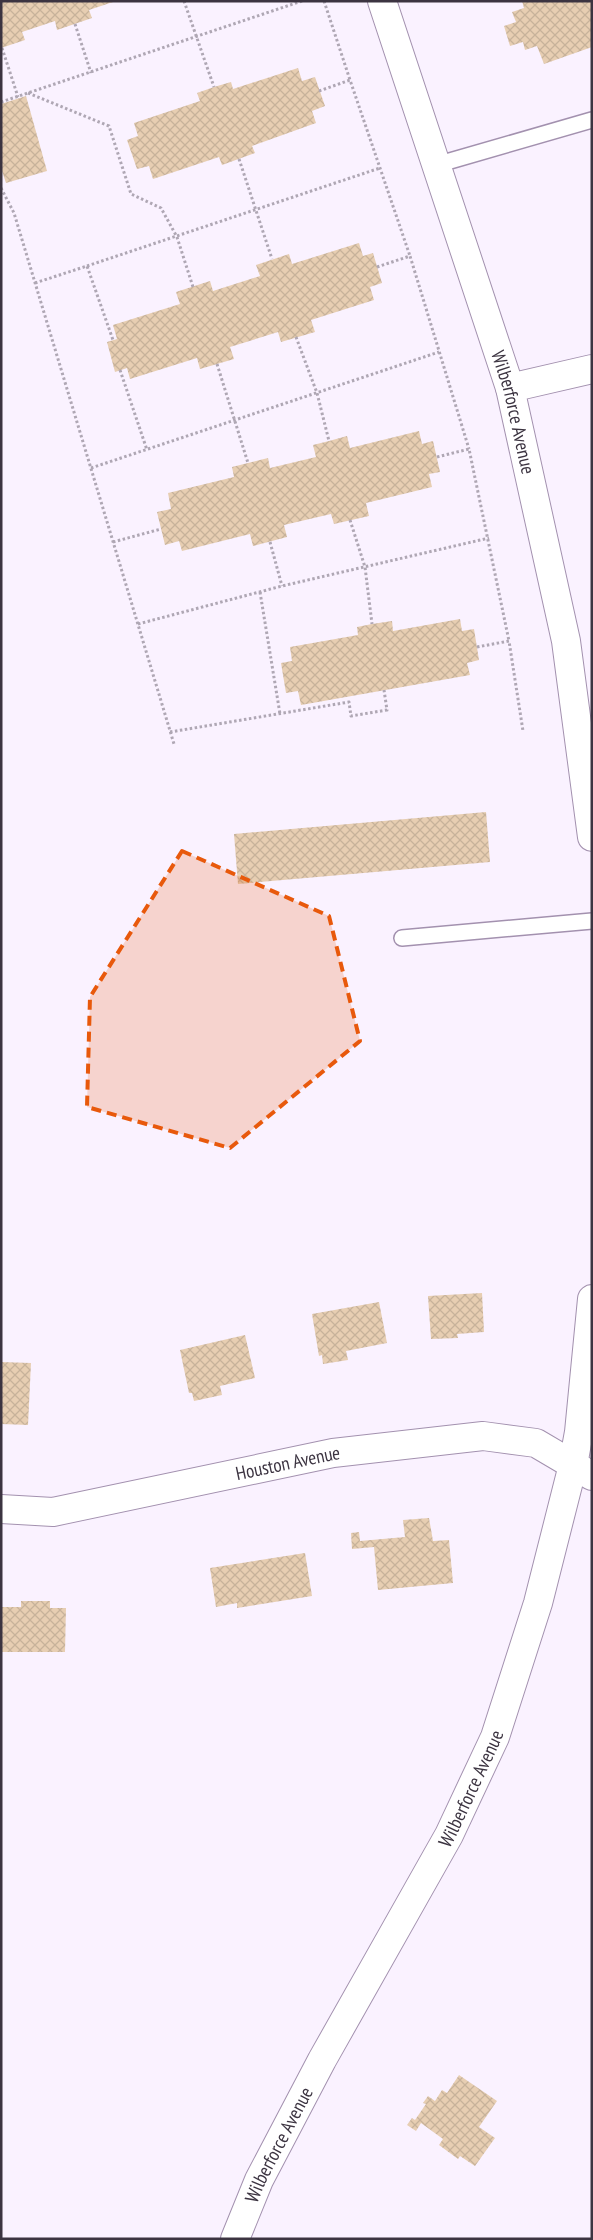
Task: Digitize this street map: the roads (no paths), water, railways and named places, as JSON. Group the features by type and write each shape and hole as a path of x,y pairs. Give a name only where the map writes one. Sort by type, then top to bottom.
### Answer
{"street":[{"name":"Wilberforce Avenue","path":"382,1 510,388 566,641 592,837"},
{"path":"510,388 592,370"},
{"name":"Wilberforce Avenue","path":"235,2239 259,2180 322,2060 449,1834 495,1736 582,1470 579,1432 592,1299"},
{"name":"Houston Avenue","path":"1,1509 53,1512 333,1453 483,1436 536,1443 582,1470"}],"lane":[{"path":"436,165 592,120"},
{"path":"402,938 592,921"}]}
